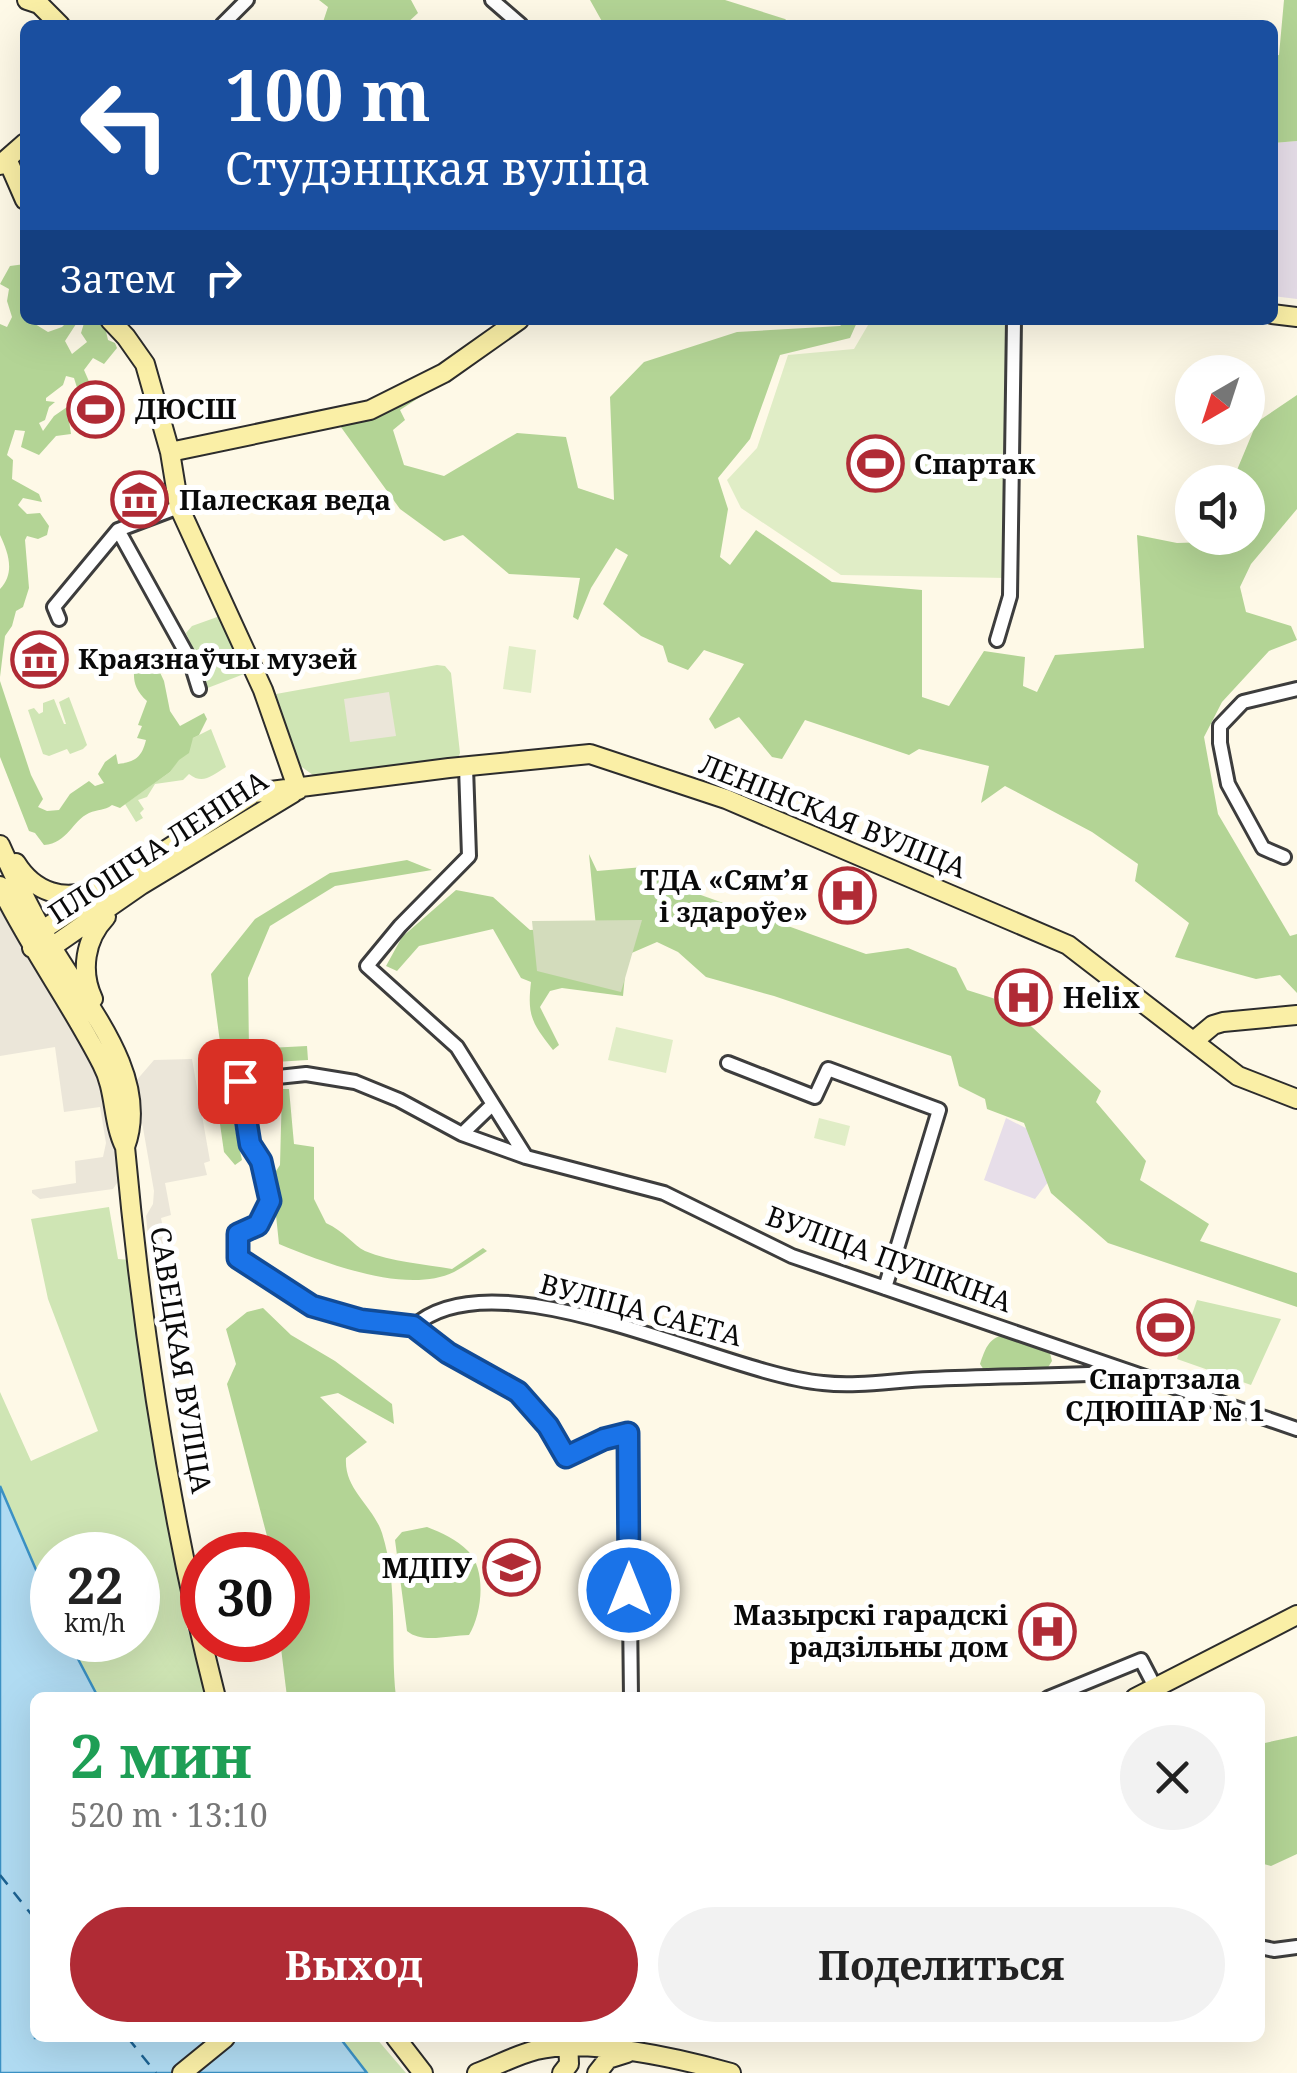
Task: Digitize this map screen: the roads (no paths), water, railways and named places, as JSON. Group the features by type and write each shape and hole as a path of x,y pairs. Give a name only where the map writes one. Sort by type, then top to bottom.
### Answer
{"main road":[{"path":"27,0 39,4 55,20"},
{"path":"4,163 20,191"},
{"path":"115,325 145,364 170,452 179,508 263,690 298,790"},
{"path":"170,452 370,410 444,373 512,325"},
{"name":"ЛЕНІНСКАЯ ВУЛІЦА","path":"298,790 590,754 726,799 1068,945 1238,1076 1297,1099"},
{"name":"ПЛОШЧА ЛЕНІНА","path":"47,939 246,797 280,789 298,790"},
{"name":"ПЛОШЧА ЛЕНІНА","path":"32,948 298,790"},
{"path":"0,842 28,879 51,893 66,896 91,890 162,847 188,836"},
{"name":"САВЕЦКАЯ ВУЛІЦА","path":"0,842 47,939 114,1049 131,1120 125,1147"},
{"path":"114,1049 112,1033 88,987 86,953 100,924 161,874"},
{"name":"САВЕЦКАЯ ВУЛІЦА","path":"0,886 32,948 105,1068 125,1147 151,1367 198,1626 214,1692"},
{"path":"1195,1040 1212,1025 1223,1022 1297,1015"},
{"path":"1146,1692 1297,1615"},
{"path":"182,2073 220,2042"},
{"path":"399,2042 425,2073"},
{"path":"604,2042 731,2073"},
{"path":"542,2044 568,2059 632,2051"},
{"path":"477,2073 542,2044"},
{"path":"534,2073 533,2065 542,2044"},
{"path":"597,2073 608,2059 632,2051"},
{"path":"409,2055 441,2073"}],"street":[{"path":"227,20 246,0"},
{"path":"492,0 516,20"},
{"path":"997,640 1010,596 1014,325"},
{"path":"59,620 54,607 118,530 179,508"},
{"path":"118,530 190,660 199,689"},
{"path":"1284,856 1263,848 1228,784 1220,726 1243,702 1297,689"},
{"path":"466,767 469,856 367,966 457,1047 526,1157"},
{"path":"728,1062 815,1097 828,1069 938,1110 885,1288"},
{"name":"ВУЛІЦА ПУШКІНА","path":"413,1326 361,1320 312,1306 238,1258 238,1234 258,1225 270,1201 261,1161 250,1144 240,1081 306,1074 355,1082 399,1100 462,1134 526,1157 664,1193 792,1256 1297,1430"},
{"path":"462,1134 492,1105"},
{"name":"ВУЛІЦА САЕТА","path":"413,1326 426,1314 462,1304 506,1302 546,1307 823,1384 1128,1372"},
{"path":"413,1326 448,1353 518,1392 548,1426 566,1457 604,1439 628,1433 631,1692"},
{"path":"1063,1692 1140,1660 1155,1687"},
{"path":"1265,1947 1297,1947"}],"water":[{"path":"0,1486 30,1556 30,1662 80,1662 95,1692 30,1692 30,2042 343,2042 367,2073 0,2073"}],"place":[{"name":"ДЮСШ","path":"96,409"},
{"name":"Спартак","path":"875,464"},
{"name":"Палеская веда","path":"140,500"},
{"name":"Краязнаўчы музей","path":"39,659"},
{"name":"ТДА «Сямʼя і здароўе»","path":"847,896"},
{"name":"Helix","path":"1024,998"},
{"name":"Спартзала СДЮШАР № 1","path":"1165,1328"},
{"name":"МДПУ","path":"511,1568"},
{"name":"Мазырскі гарадскі радзільны дом","path":"1047,1631"}]}
